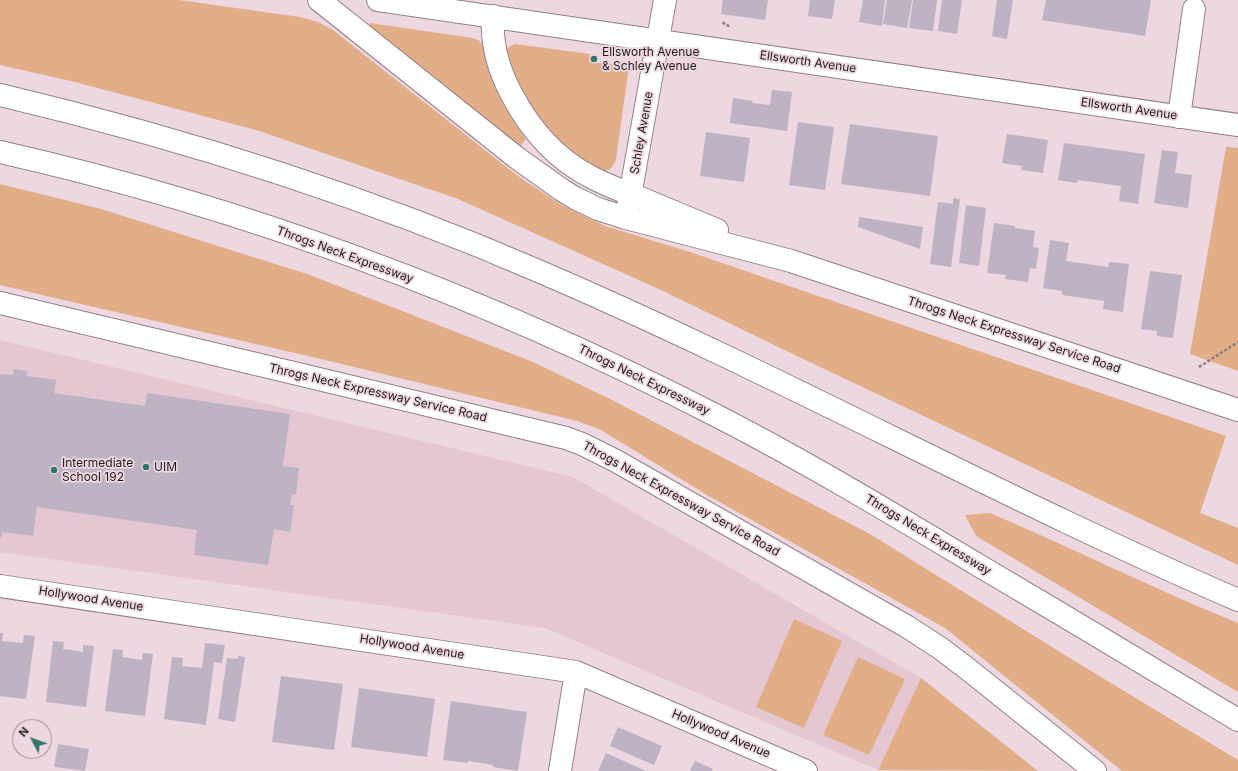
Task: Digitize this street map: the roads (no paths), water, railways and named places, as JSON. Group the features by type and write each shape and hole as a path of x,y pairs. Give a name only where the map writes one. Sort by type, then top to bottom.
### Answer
{"main road":[{"name":"Throgs Neck Expressway Service Road","path":"319,0 491,138 562,190 586,204 626,218 791,260"},
{"name":"Ellsworth Avenue","path":"378,0 1179,117 1238,124"},
{"name":"Schley Avenue","path":"626,218 665,0"},
{"path":"1179,117 1194,9"},
{"name":"Throgs Neck Expressway Service Road","path":"493,16 493,41 501,70 515,102 544,142 570,164 590,177 791,260 1238,410"},
{"path":"0,95 119,124 232,157 350,196 467,240 651,321 1067,522 1238,600"},
{"name":"Throgs Neck Expressway","path":"0,152 99,176 179,199 296,236 412,278 489,309 564,342 714,415 824,473 1238,720"},
{"name":"Throgs Neck Expressway Service Road","path":"0,303 566,438 582,444 616,460 906,626 940,648 969,670 1095,771"},
{"name":"Hollywood Avenue","path":"0,586 576,672 806,771"},
{"path":"560,771 576,672"}],"place":[{"name":"Ellsworth Avenue & Schley Avenue","path":"594,59"},
{"name":"UIM","path":"146,467"},
{"name":"Intermediate School 192","path":"54,470"}]}
